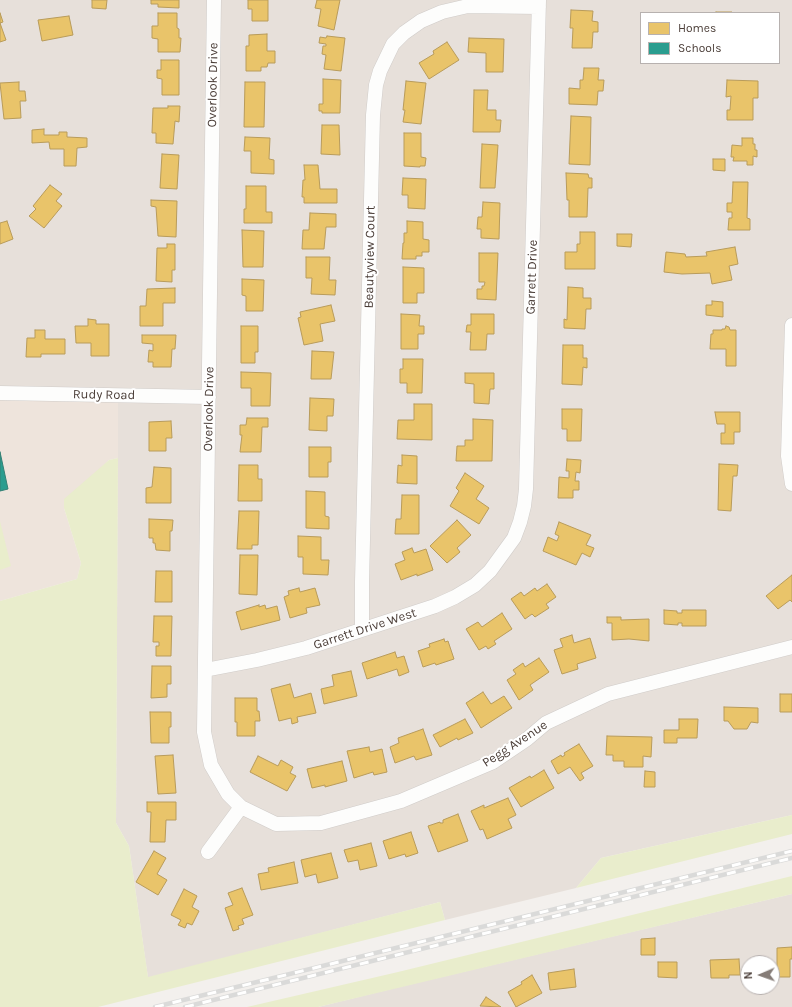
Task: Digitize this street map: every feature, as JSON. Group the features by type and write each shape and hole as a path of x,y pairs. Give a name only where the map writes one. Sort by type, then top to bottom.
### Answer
{"street":[{"name":"Overlook Drive","path":"214,0 204,732 211,765 228,794 241,807"},
{"name":"Garrett Drive","path":"506,551 514,538 520,522 526,489 539,4"},
{"name":"Beautyview Court","path":"362,629 373,115 376,86 380,70 393,44 404,33 421,21 442,12 468,6 539,4"},
{"path":"792,325 788,456 792,484"},
{"name":"Rudy Road","path":"0,393 209,397"},
{"name":"Garrett Drive West","path":"206,670 306,648 435,606 455,597 475,585 490,571 506,551"},
{"name":"Pegg Avenue","path":"241,807 276,824 321,823 401,801 493,762 527,739 546,723 608,694 792,647"},
{"path":"208,852 241,807"}],"shaded area":[{"path":"0,0 792,0 792,815 601,858 576,888 445,920 440,902 148,978 129,846 116,823 118,402 0,400"},
{"path":"0,400 118,402 118,458 109,460 64,508 81,563 77,579 0,601"},
{"path":"792,894 792,1007 318,1007 399,987"}],"green space":[{"path":"118,458 116,823 129,846 148,977 440,902 445,920 98,1007 0,1007 0,601 77,579 81,563 64,508 64,499 109,460"},
{"path":"0,521 11,566 0,570"},
{"path":"792,815 792,834 576,888 601,858"},
{"path":"792,876 792,894 318,1007 247,1007 398,972"}],"building: Homes":[{"path":"92,0 107,0 106,9 92,8"},
{"path":"151,0 179,0 179,8 158,7 158,4 151,4"},
{"path":"248,0 268,0 268,21 252,21 252,9 248,9"},
{"path":"317,0 340,0 334,30 318,26 321,9 315,8"},
{"path":"571,10 593,11 592,21 598,22 598,32 593,32 592,48 572,48 573,28 570,28"},
{"path":"0,13 3,22 0,23"},
{"path":"158,13 177,13 177,28 179,29 179,38 181,38 180,52 158,52 158,39 152,38 152,26 158,26"},
{"path":"69,16 73,35 42,41 38,20"},
{"path":"0,23 6,40 0,42"},
{"path":"267,34 267,51 275,51 275,63 268,63 267,67 261,67 261,71 246,71 246,46 249,46 249,35"},
{"path":"327,36 345,38 341,71 324,69 326,55 322,54 323,46 326,46 326,44 319,43 320,37 326,38"},
{"path":"469,38 504,39 503,72 486,72 486,53 468,52"},
{"path":"447,42 459,60 429,79 419,63 434,54 433,51"},
{"path":"161,60 179,60 179,95 162,95 162,79 157,78 157,70 161,70"},
{"path":"584,68 599,68 598,80 604,80 603,91 598,91 597,105 569,104 569,88 580,89 580,80 583,80"},
{"path":"323,79 341,80 340,113 322,113 322,111 319,111 319,104 323,104"},
{"path":"727,80 758,81 758,98 753,98 753,120 727,120 727,110 730,110 731,96 726,97"},
{"path":"406,81 426,83 421,124 403,122"},
{"path":"19,82 19,91 25,91 26,101 20,101 21,118 4,119 0,83"},
{"path":"245,82 265,82 264,127 244,127"},
{"path":"474,90 488,90 487,110 496,110 496,120 501,120 500,132 473,132"},
{"path":"168,106 180,106 179,122 175,121 173,144 156,143 156,133 152,133 153,108 168,108"},
{"path":"571,116 591,117 590,165 569,164"},
{"path":"322,125 339,125 340,155 321,154"},
{"path":"44,129 44,135 59,135 59,132 67,132 67,137 87,138 87,147 77,148 76,166 64,166 64,149 50,149 49,142 32,143 32,130"},
{"path":"404,133 421,133 421,157 426,158 425,166 404,166"},
{"path":"245,137 270,138 269,159 274,160 274,174 251,173 251,151 244,151"},
{"path":"742,138 753,138 755,150 757,150 757,157 753,156 753,165 747,165 747,161 733,161 734,157 731,157 732,145 742,146"},
{"path":"482,144 498,145 495,188 480,188"},
{"path":"162,154 179,155 177,189 160,188"},
{"path":"713,159 725,159 725,171 713,170"},
{"path":"304,165 318,165 320,189 337,189 337,203 304,203 304,197 302,197 303,180 305,180"},
{"path":"566,173 588,174 589,178 592,178 592,188 588,188 587,217 569,217"},
{"path":"403,178 426,179 425,209 408,208 408,195 402,195"},
{"path":"733,182 748,182 747,218 750,219 750,230 728,230 729,218 732,218 732,212 727,212 727,203 732,203"},
{"path":"50,185 62,194 56,201 62,206 44,228 29,216 36,209 33,206"},
{"path":"246,186 266,186 266,212 272,212 272,223 244,223 244,209 246,209"},
{"path":"151,200 177,201 176,237 158,236 156,207 151,206"},
{"path":"483,202 500,203 499,239 481,238 481,229 477,229 478,217 482,217"},
{"path":"310,213 336,214 336,227 326,227 324,249 302,249 303,230 309,230"},
{"path":"7,221 13,239 0,244 0,223"},
{"path":"407,221 423,222 423,239 429,240 429,252 422,252 422,256 416,256 416,259 402,259 404,233 407,233"},
{"path":"242,230 264,231 263,267 243,267"},
{"path":"580,232 595,232 595,269 565,269 565,252 577,252 577,244 580,244"},
{"path":"617,234 632,234 631,247 617,246"},
{"path":"167,244 175,244 175,270 172,270 172,282 156,281 157,248 167,248"},
{"path":"735,247 738,264 729,266 732,280 712,284 710,273 682,274 664,272 666,252 685,254 686,257 707,256 706,252"},
{"path":"479,253 498,253 496,300 477,299 477,289 482,289 485,282 479,282"},
{"path":"306,257 330,257 329,280 336,280 335,295 311,294 312,278 306,278"},
{"path":"403,267 424,268 424,293 417,293 417,303 403,303"},
{"path":"242,279 264,280 263,311 246,311 246,296 242,295"},
{"path":"568,287 583,288 583,298 591,298 591,309 586,309 585,329 564,328 564,319 567,320"},
{"path":"175,288 175,303 163,303 163,326 140,326 140,306 146,306 147,289"},
{"path":"712,301 723,302 723,317 706,315 706,305 712,305"},
{"path":"331,305 335,321 320,324 323,341 304,345 298,318 301,317 300,312"},
{"path":"401,314 420,315 419,326 424,326 424,334 418,334 418,349 401,349"},
{"path":"471,314 494,314 494,334 487,334 486,350 470,350 471,332 466,332 467,325 471,325"},
{"path":"88,319 96,320 96,324 109,324 109,356 91,356 91,343 76,343 75,326 88,326"},
{"path":"241,326 258,326 258,352 255,352 255,363 241,363"},
{"path":"726,326 729,327 730,330 736,330 736,366 726,366 726,349 710,349 711,334 713,334 713,330 722,330 725,329"},
{"path":"35,330 45,330 45,339 65,339 65,354 41,354 41,357 26,357 27,338 35,338"},
{"path":"142,335 176,335 175,349 172,349 171,367 153,367 153,362 148,362 149,350 153,351 153,344 142,343"},
{"path":"563,345 583,345 583,358 587,358 587,368 583,367 582,385 562,384"},
{"path":"312,351 334,352 331,379 311,379"},
{"path":"403,359 423,359 422,393 407,393 407,383 400,383 400,369 403,369"},
{"path":"241,372 271,373 270,406 251,406 251,388 241,388"},
{"path":"465,373 494,373 494,389 490,389 489,404 474,403 474,384 465,383"},
{"path":"310,398 334,399 333,416 327,416 327,431 309,430"},
{"path":"414,404 432,404 432,440 397,439 398,420 414,420"},
{"path":"562,409 582,409 581,441 567,441 567,429 562,429"},
{"path":"715,412 740,412 740,432 734,432 734,444 721,444 721,433 725,433 725,424 717,424"},
{"path":"247,418 268,418 268,427 262,427 261,452 240,452 242,435 240,435 240,425 246,425"},
{"path":"473,419 493,420 492,461 456,461 457,446 465,446 465,440 473,440"},
{"path":"171,421 172,438 166,438 166,451 149,451 149,422"},
{"path":"309,447 331,447 331,462 328,462 328,477 309,477"},
{"path":"402,455 417,456 417,484 397,483 398,465 402,466"},
{"path":"567,459 581,460 580,473 576,472 575,481 579,481 579,490 573,490 573,498 558,498 559,477 569,478 569,471 566,471"},
{"path":"719,464 738,465 737,476 733,476 731,511 718,510"},
{"path":"239,465 258,465 258,479 262,479 262,501 238,501"},
{"path":"154,467 171,468 171,503 146,503 146,488 152,487"},
{"path":"465,473 484,486 476,499 489,508 479,524 450,506 459,491 456,488"},
{"path":"306,491 325,492 325,516 329,517 329,529 306,528"},
{"path":"402,495 419,495 419,534 395,534 396,519 401,519"},
{"path":"239,511 259,511 258,545 252,545 252,549 237,549"},
{"path":"149,519 173,520 172,531 170,531 170,551 156,550 155,543 153,543 153,538 149,538"},
{"path":"457,520 471,535 457,548 460,552 447,563 430,546"},
{"path":"559,522 591,535 586,545 594,548 590,557 582,553 576,565 543,551 548,537 557,541 559,536 555,534"},
{"path":"298,536 321,537 321,560 329,560 328,575 303,574 303,557 298,557"},
{"path":"412,548 414,553 426,549 433,570 401,580 395,564 405,560 402,552"},
{"path":"240,555 258,555 257,595 239,594"},
{"path":"156,571 172,571 172,602 155,602"},
{"path":"792,575 792,602 790,600 778,609 766,596"},
{"path":"547,584 556,597 546,604 549,608 535,617 532,614 525,619 511,599 521,592 524,596 535,588 537,591"},
{"path":"299,588 300,592 315,588 320,605 306,608 307,613 290,618 284,597 289,595 288,591"},
{"path":"259,605 259,607 265,605 266,609 277,606 280,620 241,630 236,612"},
{"path":"664,610 682,613 682,610 706,610 706,626 682,626 682,623 678,623 678,625 664,624"},
{"path":"502,613 512,629 494,641 496,644 488,649 486,646 479,650 466,629 478,622 482,627"},
{"path":"154,616 172,616 171,656 156,656 156,646 159,646 159,642 153,642"},
{"path":"607,617 621,617 621,620 649,619 649,641 629,639 612,640 612,623 607,623"},
{"path":"572,635 574,643 590,638 596,658 577,664 578,669 562,674 554,650 563,647 560,639"},
{"path":"444,639 445,642 448,641 454,659 436,665 435,663 423,667 418,651 430,647 429,644"},
{"path":"395,652 397,658 404,656 409,672 399,676 397,669 367,679 362,663"},
{"path":"539,658 549,672 530,685 533,690 519,700 507,680 516,674 513,670 523,663 525,667"},
{"path":"152,666 171,666 171,684 167,684 167,697 151,698"},
{"path":"351,671 357,696 324,704 321,689 334,686 332,675"},
{"path":"290,684 294,698 311,693 316,713 297,717 298,722 292,724 291,718 279,721 271,689"},
{"path":"483,692 491,704 504,696 512,708 481,728 466,703"},
{"path":"780,694 792,694 792,712 780,712"},
{"path":"235,698 257,698 257,711 259,711 260,721 255,721 255,736 237,736 237,722 235,722"},
{"path":"724,707 758,708 758,723 751,722 747,729 734,729 728,721 724,721"},
{"path":"150,712 171,712 169,743 151,743"},
{"path":"465,719 473,733 458,740 457,738 440,747 433,735"},
{"path":"679,719 698,719 697,738 677,738 677,743 664,743 664,730 679,730"},
{"path":"423,729 432,755 416,760 414,756 395,763 390,747 399,743 398,738"},
{"path":"607,736 652,737 651,757 643,756 643,767 624,767 624,761 613,761 613,755 606,755"},
{"path":"579,744 593,766 581,773 584,778 580,781 570,767 558,774 551,761 561,755 562,757 565,755 564,753"},
{"path":"369,747 370,752 382,749 387,772 374,775 373,772 354,778 347,751"},
{"path":"173,755 176,793 158,794 155,756"},
{"path":"258,756 278,766 281,760 293,767 290,773 296,776 287,791 250,772"},
{"path":"342,761 347,781 325,787 325,785 312,788 307,769"},
{"path":"544,770 554,788 521,807 509,788"},
{"path":"645,771 655,772 655,787 644,787"},
{"path":"508,798 516,815 508,819 512,828 487,839 483,829 480,830 471,811 484,805 484,808"},
{"path":"147,802 176,802 176,820 166,820 165,842 150,842 151,812 147,812"},
{"path":"458,814 468,841 438,852 428,826 440,822 443,823 443,820"},
{"path":"411,832 418,853 406,857 405,854 389,859 383,841"},
{"path":"371,843 377,866 360,870 358,860 348,862 344,850"},
{"path":"154,851 166,858 157,874 167,880 158,895 136,882"},
{"path":"331,853 338,878 318,883 316,874 305,877 301,860"},
{"path":"294,862 298,883 261,890 258,874 269,872 268,868"},
{"path":"242,888 253,915 242,919 244,924 238,926 239,929 233,931 225,908 233,905 228,893"},
{"path":"184,889 197,896 192,907 199,911 192,925 187,923 185,928 178,925 181,920 171,915"},
{"path":"655,938 655,955 641,955 641,939"},
{"path":"792,947 790,977 780,977 780,955 777,955 777,948"},
{"path":"739,959 740,975 729,975 729,978 711,978 710,960"},
{"path":"658,962 677,962 677,978 658,977"},
{"path":"574,969 576,987 550,990 548,973"},
{"path":"532,975 542,993 516,1007 508,992 522,984 521,982"},
{"path":"486,997 501,1007 480,1006"}],"building: Schools":[{"path":"0,452 8,489 0,491"}],"railway":[{"path":"155,1007 792,851"},
{"path":"185,1007 792,858"}]}
